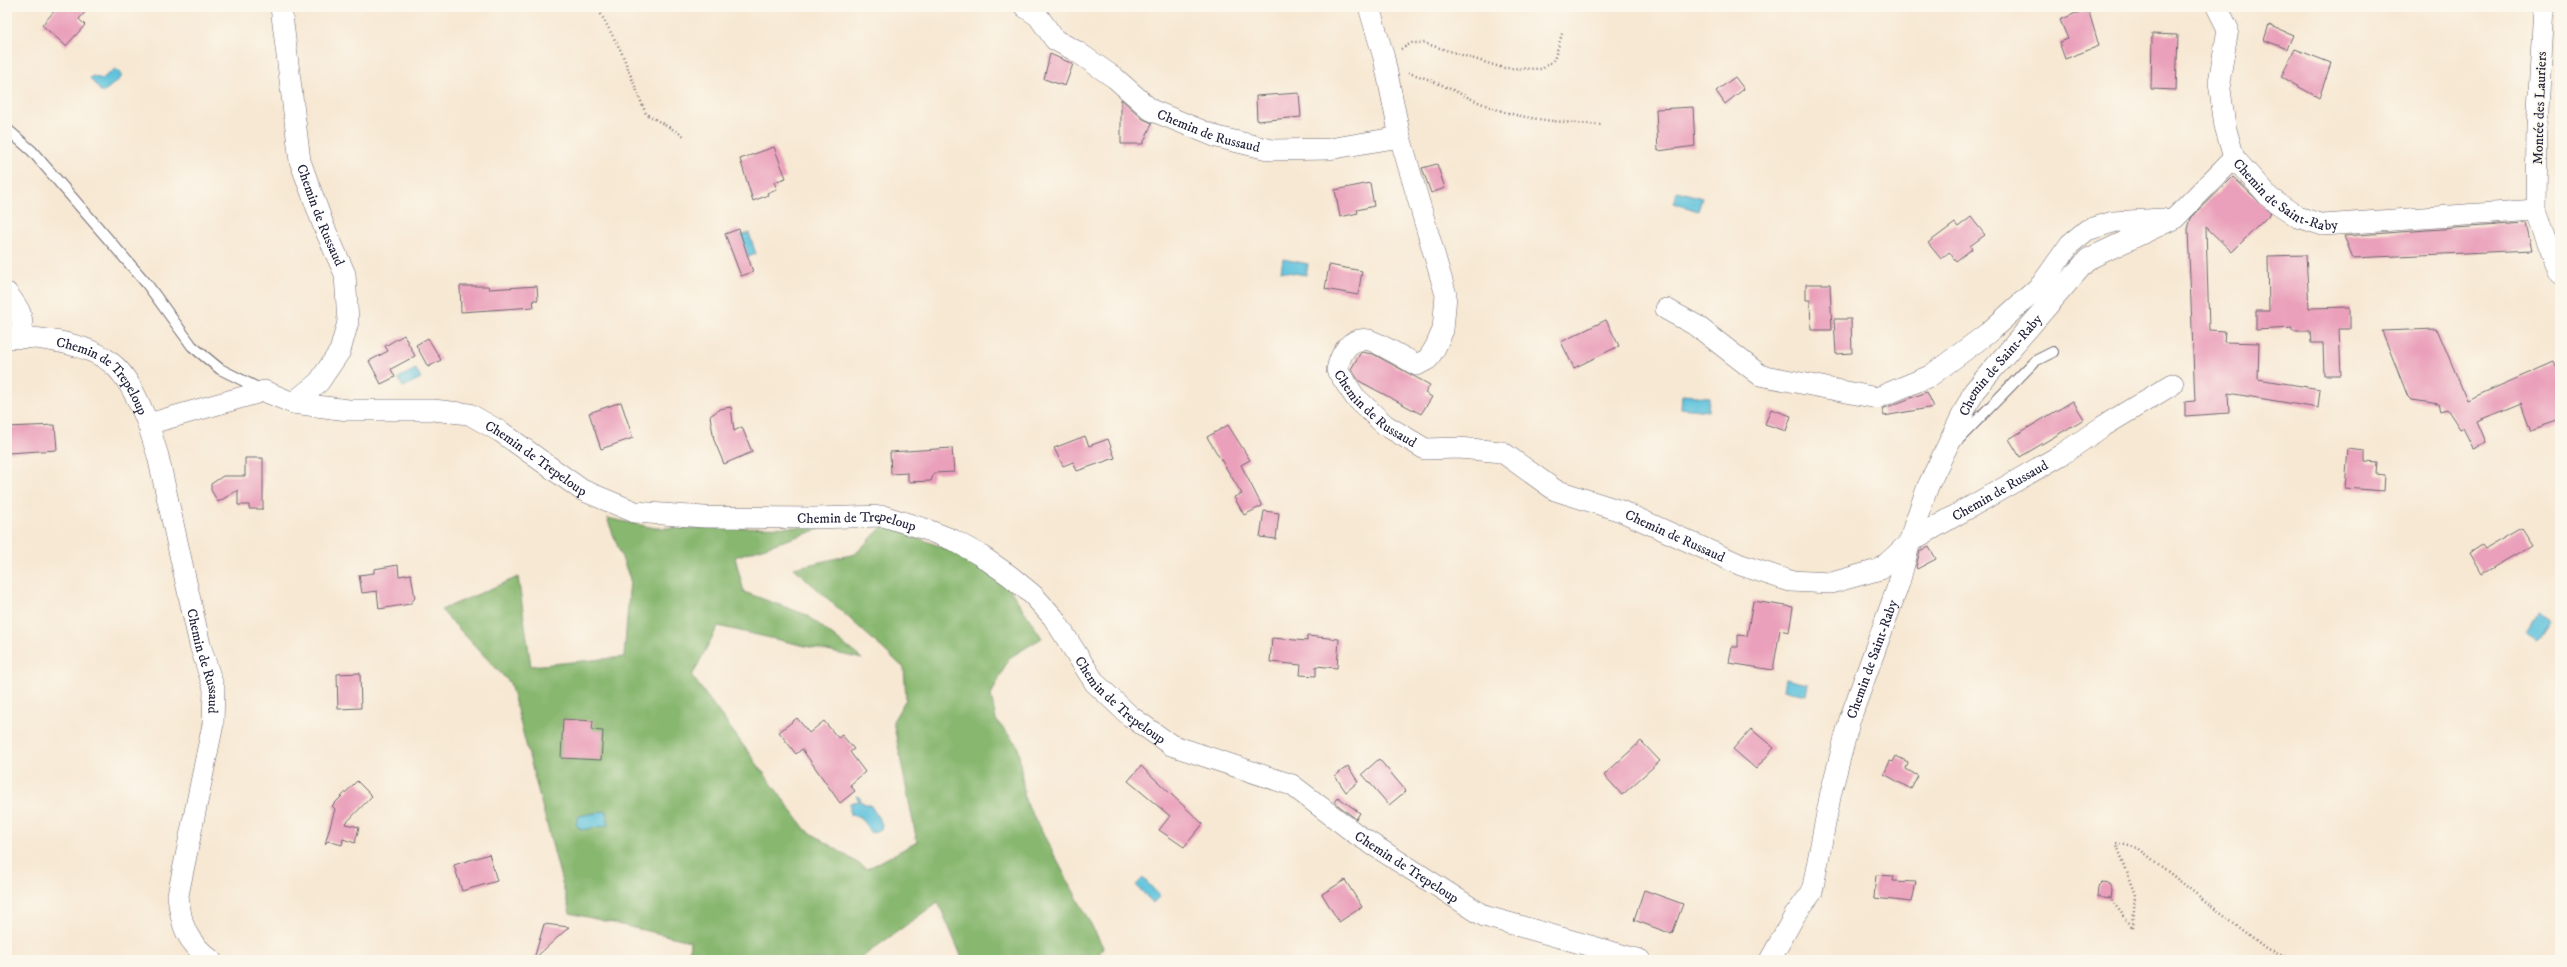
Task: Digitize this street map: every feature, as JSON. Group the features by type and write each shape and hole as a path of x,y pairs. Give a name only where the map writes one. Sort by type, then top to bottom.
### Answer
{"street":[{"name":"Chemin de Russaud","path":"282,7 300,161 324,227 345,274 348,322 340,351 319,382 293,403"},
{"name":"Chemin de Russaud","path":"1025,7 1038,16 1055,40 1076,51 1115,78 1151,110 1217,136 1272,150 1329,149 1400,136 1446,295 1442,330 1428,359 1417,364 1370,340 1353,342 1340,354 1337,370 1355,397 1385,425 1425,449 1459,448 1502,452 1555,490 1621,511 1741,565 1790,581 1831,583 1881,569 1911,542 2048,463 2138,404 2173,384"},
{"path":"1368,7 1386,68 1400,136"},
{"path":"2217,7 2228,29 2219,82 2225,126 2234,158"},
{"name":"Montée des Lauriers","path":"2536,210 2537,127 2544,7"},
{"name":"Chemin de Saint-Raby","path":"1770,960 1795,915 1812,892 1831,792 1850,719 1899,583 1916,519 1939,460 1974,391 2088,259 2175,218 2234,158 2270,198 2298,217 2323,225 2536,210"},
{"path":"2536,210 2560,275"},
{"path":"1666,309 1697,326 1760,375 1877,398 1930,376 1988,333 2041,285 2070,244 2088,230 2113,222 2175,218"},
{"path":"7,293 20,308 23,323 14,338"},
{"name":"Chemin de Trepeloup","path":"14,338 70,343 110,362 134,392 148,424 264,391 293,403 348,410 433,410 469,414 501,432 582,490 635,512 704,517 815,518 883,516 953,540 1010,576 1033,595 1053,617 1095,683 1130,716 1171,745 1292,785 1356,834 1484,916 1640,960"},
{"name":"Chemin de Russaud","path":"148,424 182,557 200,645 214,689 213,724 178,895 181,919 190,941 211,960"}],"lane":[{"path":"7,129 32,150 148,284 192,346 220,369 264,391"},
{"path":"1939,460 2035,361 2053,352"}],"path":[{"path":"597,7 621,51 646,114 686,138"},
{"path":"1563,31 1554,60 1542,69 1503,68 1424,43 1412,43 1400,50 1386,68 1430,78 1494,109 1546,121 1602,125"},
{"path":"2109,897 2133,928 2135,892 2116,844 2138,848 2267,950 2293,960"}],"green space":[{"path":"607,518 655,528 826,527 735,557 744,592 807,615 862,659 718,626 692,676 805,829 867,869 917,842 893,721 906,699 904,668 794,568 855,554 885,524 968,558 1009,588 1042,638 1009,658 991,695 996,720 1018,746 1025,800 1103,947 1096,960 963,960 938,902 858,960 689,960 690,941 570,913 510,683 441,610 518,577 531,666 624,657 630,579"}],"water":[{"path":"115,69 121,73 121,78 102,93 90,78 92,76 102,79"},
{"path":"1677,191 1702,198 1698,211 1673,203"},
{"path":"749,233 756,254 745,258 738,236"},
{"path":"1283,259 1308,264 1306,275 1281,271"},
{"path":"416,369 421,378 403,387 398,378"},
{"path":"1682,395 1709,397 1708,411 1681,408"},
{"path":"2539,611 2550,618 2537,638 2526,631"},
{"path":"1785,679 1808,684 1806,695 1783,690"},
{"path":"856,796 860,797 861,802 871,806 882,824 881,829 871,833 860,817 850,815 850,803 859,801"},
{"path":"606,811 609,825 581,830 576,824 579,816"},
{"path":"1143,878 1160,896 1153,903 1136,885"}],"building":[{"path":"58,7 90,7 79,19 85,25 66,46 42,25"},
{"path":"2089,12 2099,46 2065,59 2059,42 2068,39 2060,20 2076,13"},
{"path":"2269,25 2293,35 2287,49 2264,40"},
{"path":"2152,34 2178,35 2176,90 2151,89"},
{"path":"2295,49 2331,63 2319,98 2281,77"},
{"path":"1050,54 1073,64 1065,86 1044,79"},
{"path":"1735,77 1744,89 1725,104 1716,91"},
{"path":"1299,93 1301,117 1257,121 1256,96"},
{"path":"1121,99 1143,119 1152,123 1143,144 1121,144"},
{"path":"1693,107 1695,146 1658,151 1656,109"},
{"path":"774,147 786,178 774,182 777,189 767,193 768,195 753,201 740,159"},
{"path":"1437,164 1445,188 1431,193 1422,168"},
{"path":"2233,177 2271,213 2232,252 2206,227 2209,330 2225,331 2224,342 2259,343 2258,379 2320,389 2318,408 2228,393 2229,413 2185,416 2185,402 2195,401 2188,229 2191,218"},
{"path":"1370,183 1374,206 1357,210 1358,213 1340,217 1335,190"},
{"path":"1971,217 1985,235 1970,246 1972,249 1956,261 1949,252 1941,259 1928,243 1955,223 1958,227"},
{"path":"2526,223 2532,250 2353,258 2344,236"},
{"path":"739,229 753,272 741,276 725,234"},
{"path":"2306,255 2309,308 2350,307 2350,329 2339,329 2341,375 2324,375 2323,343 2311,343 2310,331 2293,331 2293,328 2256,330 2256,311 2269,311 2268,256"},
{"path":"1329,265 1362,271 1358,295 1325,289"},
{"path":"1806,284 1830,284 1832,330 1811,330 1810,300 1806,300"},
{"path":"460,286 488,286 489,289 537,286 538,300 533,300 534,307 461,312"},
{"path":"1834,319 1851,319 1852,353 1836,354"},
{"path":"1606,320 1619,346 1574,368 1561,342"},
{"path":"2437,329 2467,400 2554,362 2560,375 2560,421 2531,431 2521,403 2477,421 2486,442 2473,448 2463,428 2460,429 2447,409 2441,411 2439,404 2411,400 2408,397 2382,331"},
{"path":"404,335 415,356 391,369 395,377 381,384 369,361 388,351 385,346"},
{"path":"428,338 441,360 428,367 416,345"},
{"path":"1361,352 1373,354 1430,385 1425,393 1432,397 1421,414 1359,381 1351,369"},
{"path":"1927,392 1934,407 1884,416 1882,409"},
{"path":"2073,401 2084,419 2020,457 2009,439"},
{"path":"621,402 633,438 601,449 589,413"},
{"path":"731,407 734,431 742,427 752,452 724,464 714,440 710,416 720,409"},
{"path":"1771,409 1791,416 1786,431 1765,424"},
{"path":"55,425 57,450 7,453 7,427"},
{"path":"1228,425 1250,460 1241,465 1262,506 1244,515 1234,497 1242,494 1207,437"},
{"path":"1085,436 1089,446 1108,439 1115,458 1077,471 1073,462 1063,466 1054,448"},
{"path":"952,448 954,472 934,473 931,481 908,482 908,473 891,474 890,452"},
{"path":"2348,449 2365,451 2365,462 2377,463 2376,474 2385,475 2384,491 2345,488"},
{"path":"245,458 263,458 263,509 249,509 249,505 238,505 238,490 218,502 211,490 211,484 223,476 245,476"},
{"path":"1264,511 1279,513 1276,539 1260,537"},
{"path":"2521,528 2532,545 2482,574 2470,553 2482,545 2485,549"},
{"path":"1929,546 1936,559 1917,569 1916,566 1920,551"},
{"path":"398,565 399,576 411,574 415,598 410,604 379,609 377,591 362,593 359,575 374,573 374,569"},
{"path":"1753,601 1793,607 1789,632 1780,630 1773,670 1729,663 1732,647 1738,647 1738,635 1747,636"},
{"path":"1307,636 1339,639 1337,668 1316,666 1316,676 1300,675 1301,665 1270,662 1272,638 1307,641"},
{"path":"360,673 361,708 338,709 337,674"},
{"path":"797,718 809,733 824,721 838,738 842,735 854,749 850,752 865,772 850,785 855,791 840,803 802,749 796,754 779,732"},
{"path":"563,719 593,721 592,730 603,731 601,760 561,758"},
{"path":"1751,729 1774,748 1756,769 1733,749"},
{"path":"1641,741 1660,761 1622,795 1604,775"},
{"path":"1896,756 1908,762 1906,769 1918,776 1911,789 1884,774 1890,761 1893,762"},
{"path":"1379,759 1406,791 1389,805 1362,774"},
{"path":"1141,766 1203,824 1184,847 1159,830 1170,816 1128,781"},
{"path":"1348,766 1358,782 1346,792 1335,776"},
{"path":"357,781 372,796 345,824 359,827 355,843 343,839 342,845 328,841 325,844 335,809 332,806"},
{"path":"1338,797 1360,813 1356,819 1334,802"},
{"path":"489,854 497,881 462,891 454,865"},
{"path":"1876,875 1894,876 1893,881 1916,882 1912,902 1874,898"},
{"path":"1345,880 1362,907 1339,922 1322,894"},
{"path":"2102,883 2109,884 2112,889 2111,899 2097,897 2098,887"},
{"path":"1644,890 1683,904 1672,934 1634,920"},
{"path":"544,924 569,927 534,959"}]}
